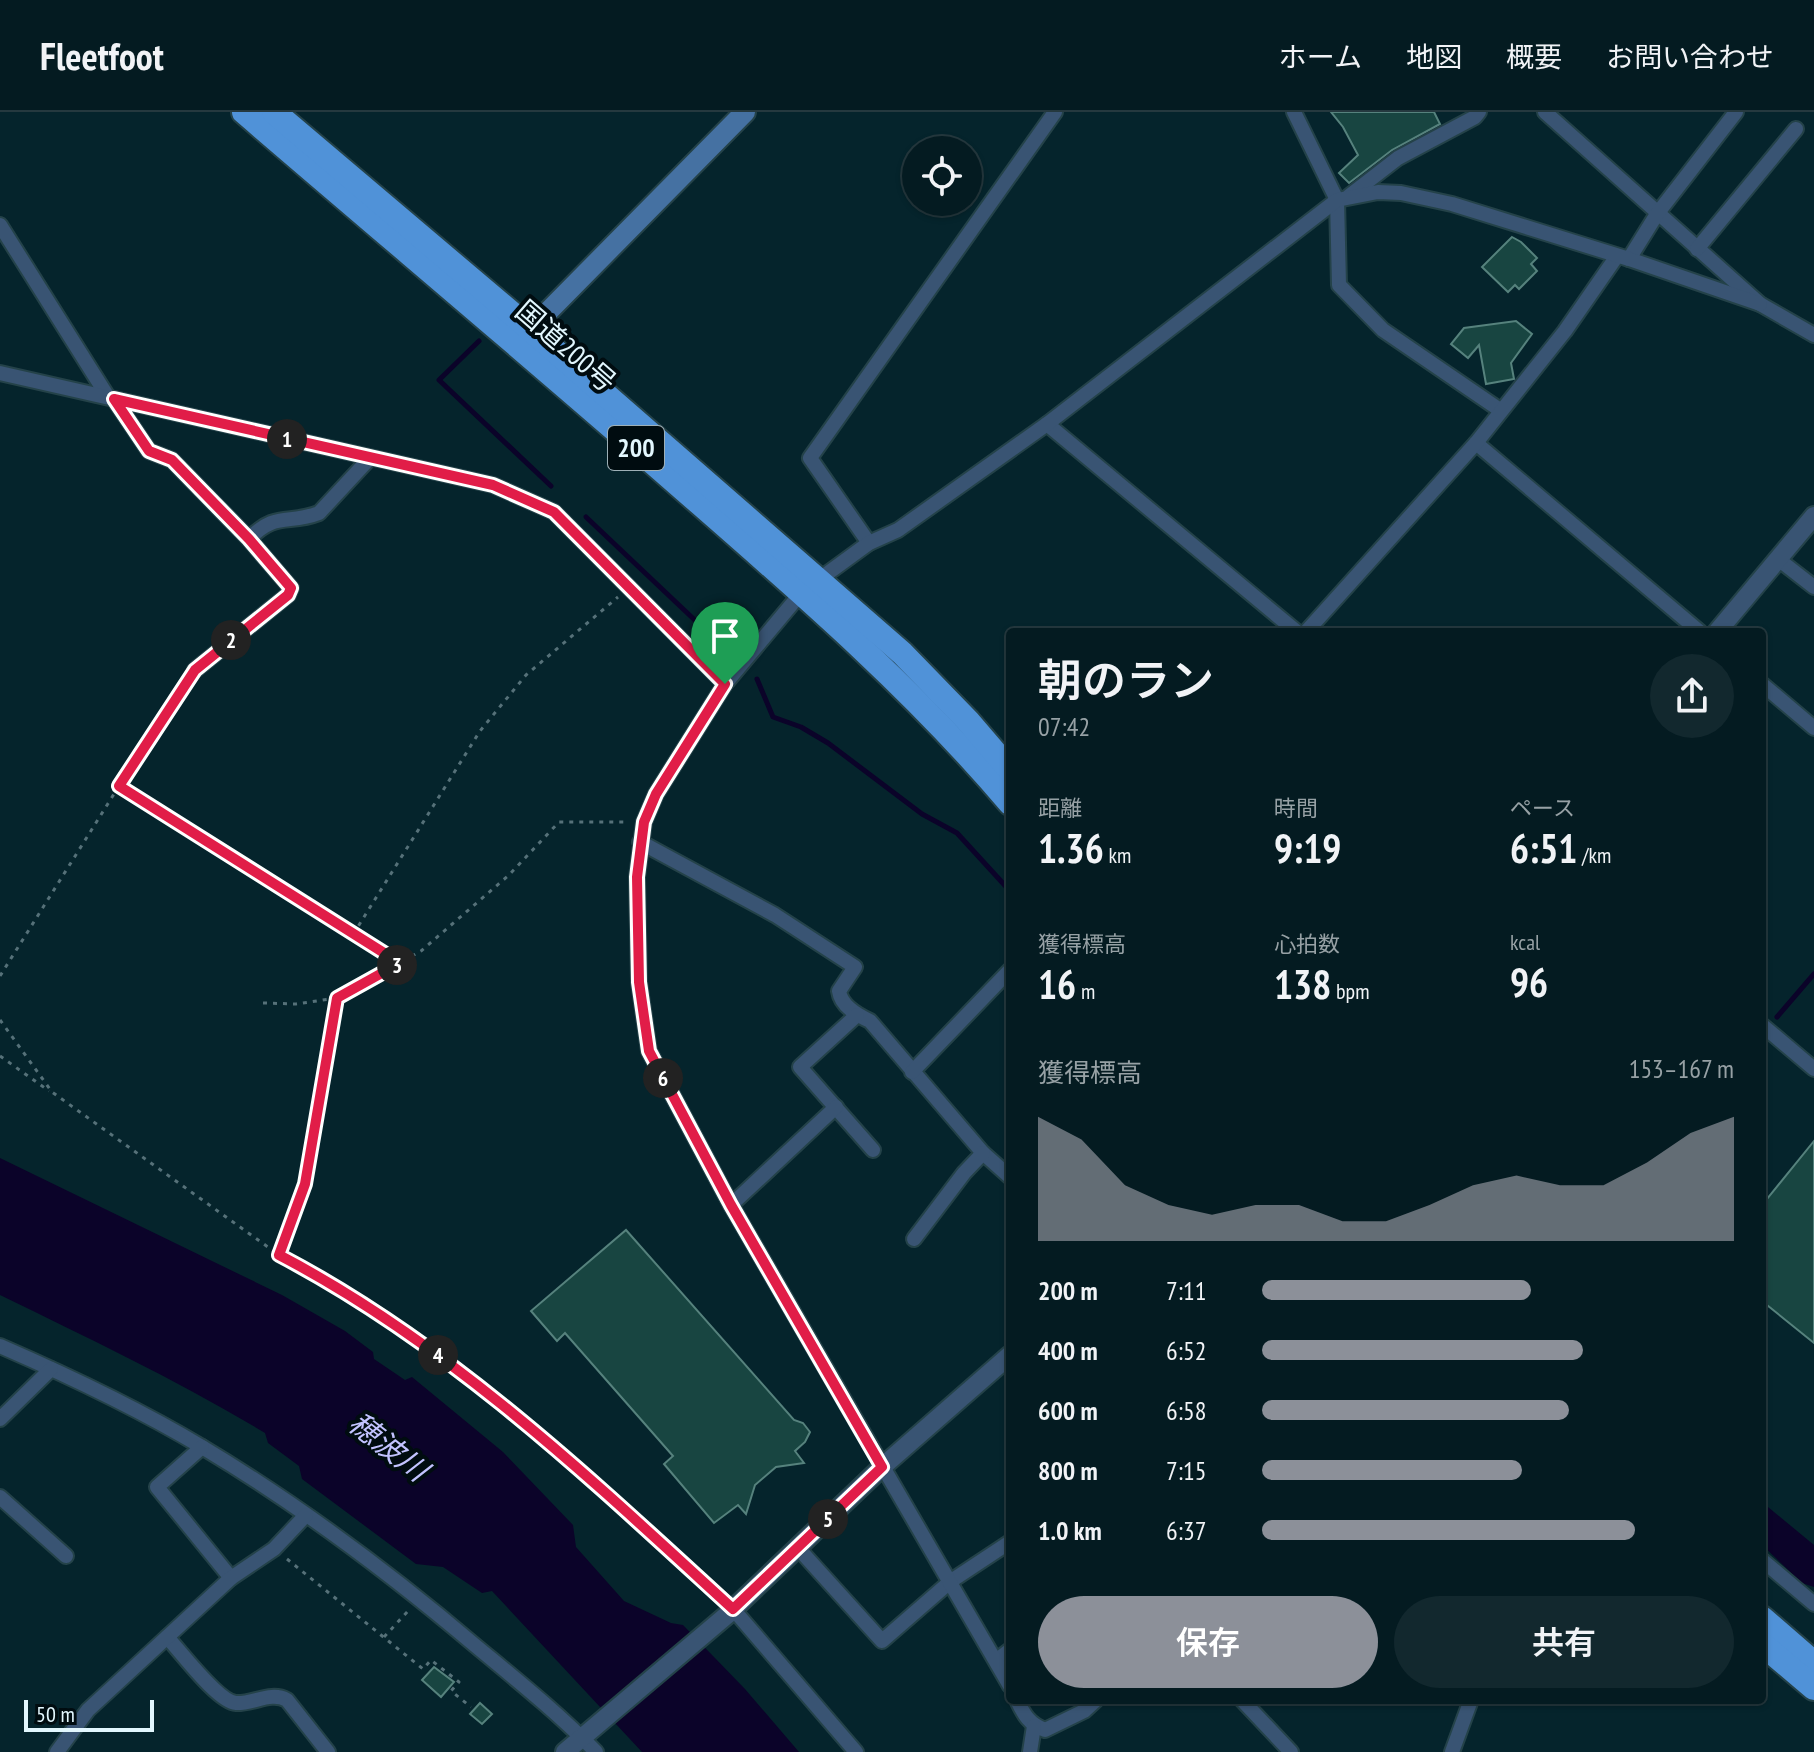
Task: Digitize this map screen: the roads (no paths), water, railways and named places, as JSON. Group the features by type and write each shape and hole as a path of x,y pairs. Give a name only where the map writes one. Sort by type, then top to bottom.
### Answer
{"highway":[{"name":"国道200号","path":"263,116 524,336 810,586 902,653 1006,765"},
{"name":"国道200号","path":"810,586 1006,799"},
{"path":"1766,1621 1814,1663"},
{"path":"1766,1647 1814,1688"}],"main road":[{"path":"524,336 745,112"}],"street":[{"path":"869,543 810,458 1055,112"},
{"path":"1294,112 1342,198 1339,285 1383,330 1500,410"},
{"path":"1006,1678 731,1205 649,1051 639,982 637,877 644,822 656,794 725,684 810,586 869,543 898,530 1047,424 1398,158 1479,112"},
{"path":"1545,112 1760,304 1814,335"},
{"path":"1310,628 1476,443 1736,112"},
{"path":"1697,249 1796,129"},
{"path":"1342,198 1378,192 1401,193 1452,204 1760,304"},
{"path":"0,225 111,398 149,451 172,460 249,539 291,588 288,595 195,670"},
{"path":"0,373 493,485 554,512 725,684"},
{"path":"1047,424 1292,628"},
{"path":"1476,443 1695,628"},
{"path":"249,539 261,526 277,519 308,517 319,513 370,458"},
{"path":"1720,628 1814,516"},
{"path":"1778,559 1814,587"},
{"path":"1766,687 1814,728"},
{"path":"640,842 775,915 855,967 839,991 840,999 857,1015 870,1021 983,1153 1006,1173"},
{"path":"912,1072 1006,974"},
{"path":"857,1015 800,1067 873,1150"},
{"path":"1766,1028 1814,1069"},
{"path":"731,1205 836,1107"},
{"path":"914,1239 983,1153"},
{"path":"0,1346 109,1396 202,1447 306,1515 420,1599 557,1713 588,1734 596,1752"},
{"path":"565,1752 730,1612 882,1467 1006,1358"},
{"path":"0,1419 51,1369"},
{"path":"202,1447 157,1487 231,1578"},
{"path":"0,1497 66,1556"},
{"path":"57,1752 88,1710 231,1578 274,1549 306,1515"},
{"path":"798,1548 882,1641 951,1581 1006,1545"},
{"path":"1766,1563 1814,1604"},
{"path":"730,1612 856,1752"},
{"path":"167,1637 231,1702 280,1696 287,1700 328,1752"},
{"path":"997,1660 1006,1653"},
{"path":"1019,1704 1026,1718 1034,1726 1045,1730 1092,1704"},
{"path":"1246,1704 1291,1752"},
{"path":"1452,1752 1470,1704"},
{"path":"1030,1752 1034,1726"}],"water":[{"name":"穂波川","path":"0,1158 282,1295 345,1331 373,1352 374,1359 405,1380 412,1377 503,1452 573,1525 576,1547 624,1601 671,1623 683,1625 745,1689 799,1752 642,1752 492,1591 482,1593 443,1567 416,1564 302,1479 299,1466 268,1443 265,1433 167,1378 0,1295"},
{"path":"1766,1505 1814,1545 1814,1587 1802,1583 1766,1549"}],"waterway":[{"path":"479,341 439,380 551,486"},
{"path":"586,517 719,643"},
{"path":"757,679 773,717 801,727 828,743 922,814 957,833 1006,887"},
{"path":"1777,1017 1814,974"}]}
